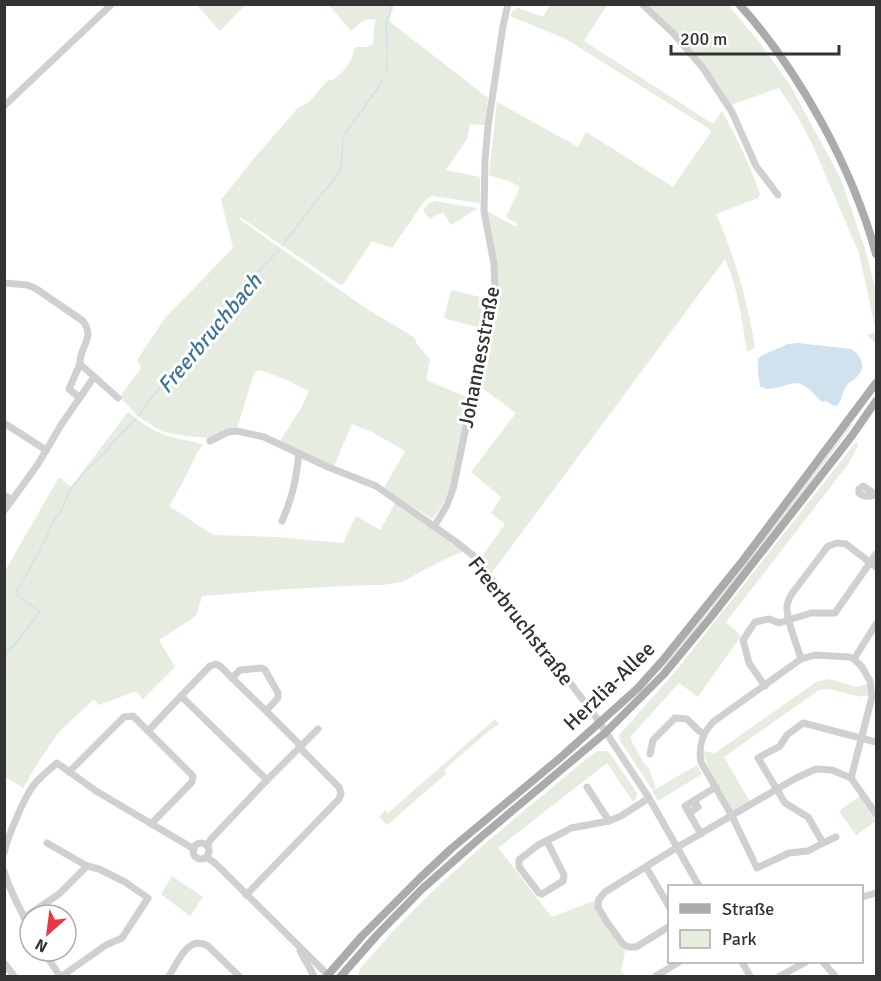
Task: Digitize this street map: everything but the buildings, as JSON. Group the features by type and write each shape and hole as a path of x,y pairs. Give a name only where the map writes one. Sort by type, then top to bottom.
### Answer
{"main road":[{"path":"739,4 787,66 825,129 852,185 876,254"},
{"name":"Herzlia-Allee","path":"328,976 362,936 452,848 560,758 638,688 744,559 876,383"},
{"name":"Herzlia-Allee","path":"341,976 376,935 432,880 605,733 664,674 851,437 876,401"},
{"path":"350,976 354,961"}],"street":[{"path":"4,106 112,4"},
{"name":"Johannesstraße","path":"434,527 453,489 495,288 494,264 484,211 485,160 488,126 508,4"},
{"path":"642,4 673,33 708,75 732,112 756,166 778,195"},
{"path":"4,283 35,288 83,321 88,328 88,337 79,359 80,364 69,389 80,398"},
{"path":"80,364 118,398"},
{"path":"4,511 38,464 94,377"},
{"path":"4,423 46,450"},
{"name":"Freerbruchstraße","path":"210,441 228,432 237,431 264,437 376,486 475,557 599,723 649,798 698,885"},
{"path":"282,521 296,482 299,453"},
{"path":"4,495 12,500"},
{"path":"801,659 787,609 791,595 828,546 837,543 846,544 873,564"},
{"path":"765,686 749,663 743,640 755,622 770,619 778,623 811,614 835,613 873,564 876,554"},
{"path":"854,659 876,624"},
{"path":"836,837 808,851 789,853 757,868 732,816 701,762 701,741 713,722 801,659 815,655 849,657 862,667 872,689 872,697 851,778"},
{"path":"148,731 210,666 216,664 266,711 339,787 341,794 339,799 246,895"},
{"path":"232,678 240,670 262,668 278,693 278,698 266,711"},
{"path":"181,696 267,780"},
{"path":"69,772 124,717 133,716 193,776 192,782 151,824"},
{"path":"651,754 653,740 675,718 687,719 704,733"},
{"path":"823,843 808,817 785,803 758,758 780,746 787,735 803,723 876,742"},
{"path":"207,846 267,780 318,729"},
{"path":"4,853 29,792 57,763 93,789 194,849"},
{"path":"668,927 636,947 628,947 623,944 607,922 598,907 599,900 605,892 676,848 796,778 816,769 832,770 851,778 876,814"},
{"path":"587,787 609,821"},
{"path":"701,834 685,806 716,787"},
{"path":"547,841 564,878 563,881 542,894 519,867 519,860 538,845 571,828 609,821 649,798"},
{"path":"46,843 87,866 99,869 125,882 148,898 122,939 106,945 61,976 52,963"},
{"path":"206,857 209,853 207,846 203,843 198,844 194,849 195,855 198,858 206,857 215,863 328,976"},
{"path":"46,903 59,894 87,866"},
{"path":"646,867 668,906"},
{"path":"4,871 18,906"},
{"path":"294,942 314,976"},
{"path":"170,976 188,947 198,943 208,946 239,976"},
{"path":"4,963 14,976"},
{"path":"658,976 678,963"},
{"path":"780,976 804,963"},
{"path":"824,963 835,976"}],"green space":[{"path":"196,4 245,4 245,5 220,31"},
{"path":"329,5 394,5 389,21 488,98 485,125 470,124 467,139 446,170 480,177 480,203 433,196 426,199 392,248 372,241 342,286 240,217 239,219 364,307 415,338 416,343 430,359 426,380 469,398 450,488 432,519 384,488 405,451 372,432 352,424 334,466 280,441 309,391 287,380 260,370 256,371 237,429 207,438 164,432 138,416 120,397 141,368 137,360 165,318 233,248 221,200 298,108 308,103 329,79 331,81 344,71 352,58 355,47 372,45 376,20 365,20 351,31"},
{"path":"550,5 607,5 584,41 713,124 722,111 743,152 760,194 758,198 716,214 740,280 755,348 747,352 736,293 725,259 491,574 480,559 505,524 491,513 501,497 471,472 516,413 478,385 497,287 487,211 516,227 518,224 506,217 520,187 489,175 497,102 578,147 586,132 673,187 711,132 566,39 510,16 513,10 519,8 543,17"},
{"path":"648,5 728,5 760,43 790,85 841,179 866,252 876,292 876,332 859,253 814,148 779,88 731,105 694,52"},
{"path":"435,201 477,209 451,225 443,212 429,219 423,210 429,203"},
{"path":"451,290 488,299 484,329 444,318"},
{"path":"876,332 876,344 867,335"},
{"path":"128,412 162,434 203,445 169,506 213,535 276,537 343,543 356,516 380,530 396,502 464,551 402,582 202,596 196,616 159,640 175,667 143,699 136,691 99,705 94,699 59,732 23,788 7,778 5,780 5,571 59,477 71,487"},
{"path":"851,424 783,519 661,671 660,670"},
{"path":"856,442 858,445 849,463 726,622 741,636 698,697 679,683 631,736 646,767 648,766 656,788 652,789 620,741 619,735 675,672"},
{"path":"829,679 857,687 867,684 868,697 829,689 819,690 724,757 750,802 734,812 712,774 703,751 715,753 816,682"},
{"path":"495,719 499,724 444,770 447,773 387,825 379,817 385,810 388,813"},
{"path":"598,751 609,752 637,793 633,802 607,763 498,848 552,917 599,899 598,907 623,944 625,951 621,971 625,976 358,976 360,969 392,933 448,877"},
{"path":"697,765 702,774 658,801 652,791"},
{"path":"860,796 876,821 856,835 839,811"},
{"path":"172,876 203,897 190,916 161,894"}],"water":[{"path":"788,344 851,349 861,360 860,374 847,385 837,406 827,401 822,402 808,388 798,383 771,389 760,386 758,359"}],"waterway":[{"name":"Freerbruchbach","path":"387,53 386,24 392,4"},
{"name":"Freerbruchbach","path":"387,58 387,74"},
{"name":"Freerbruchbach","path":"345,134 382,82"},
{"name":"Freerbruchbach","path":"282,246 337,176 341,168 343,138"},
{"name":"Freerbruchbach","path":"138,416 160,387 207,337 244,287 279,250"},
{"name":"Freerbruchbach","path":"4,651 10,650 40,612 16,592 60,513 71,488 136,419"}]}
